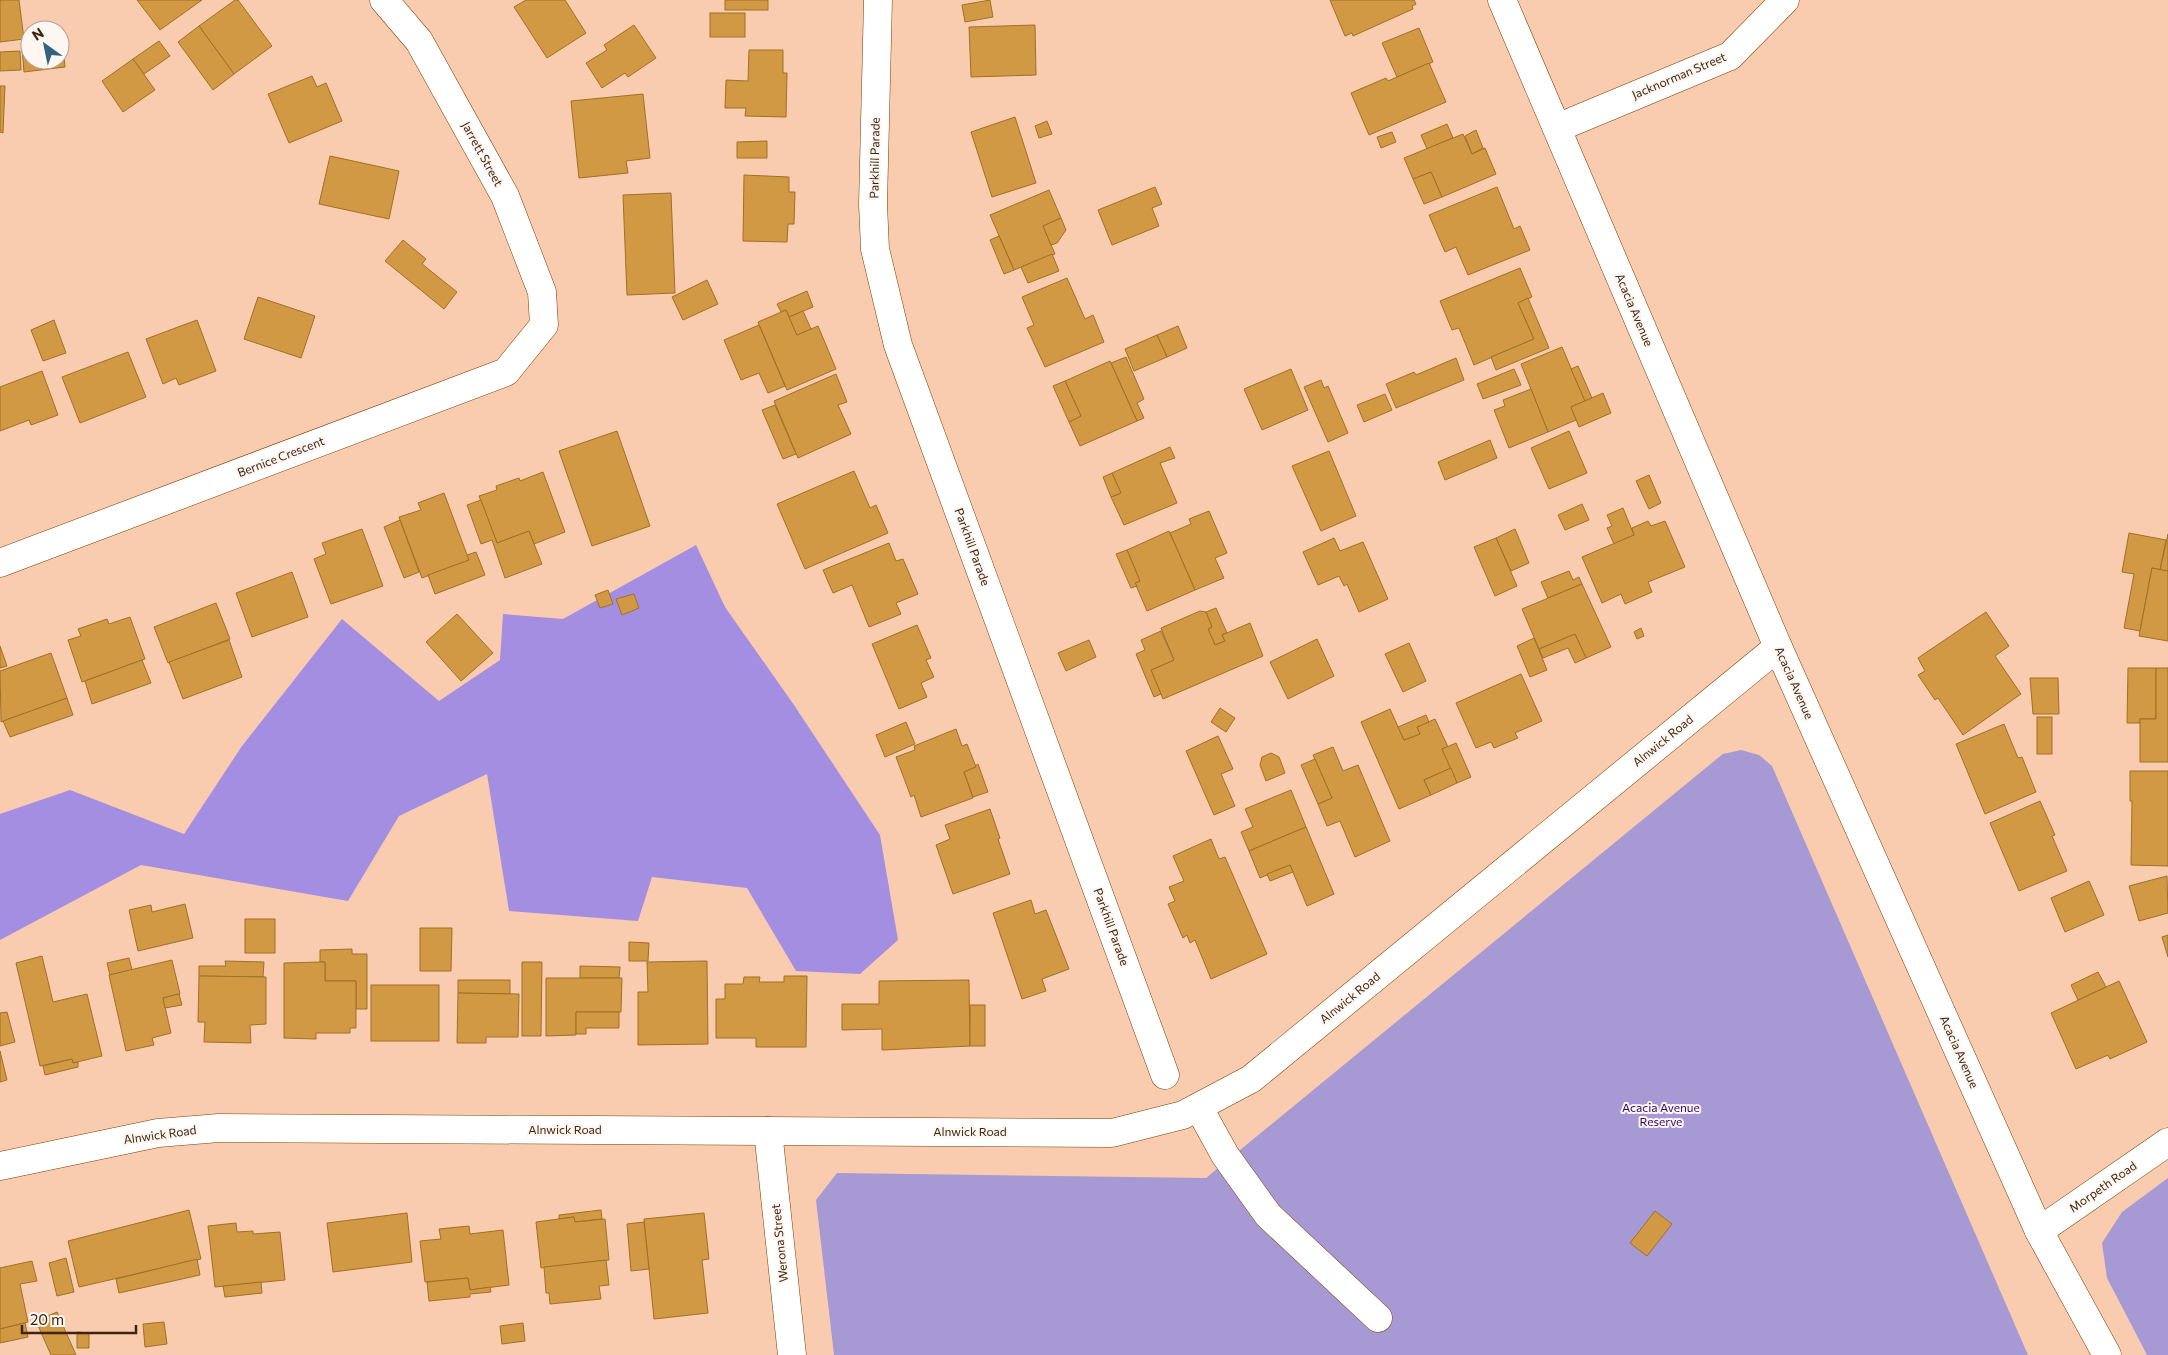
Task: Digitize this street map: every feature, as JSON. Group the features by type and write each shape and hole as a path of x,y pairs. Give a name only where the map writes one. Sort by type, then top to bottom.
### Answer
{"street":[{"name":"Jarrett Street","path":"384,0 419,41 505,196 542,292 544,325"},
{"name":"Parkhill Parade","path":"878,0 874,204 875,250 898,345 1165,1075"},
{"name":"Acacia Avenue","path":"1502,0 1778,647 2039,1231 2107,1355"},
{"name":"Jacknorman Street","path":"1556,128 1730,56 1785,0"},
{"name":"Bernice Crescent","path":"0,563 506,372 544,325"},
{"name":"Alnwick Road","path":"0,1166 158,1133 219,1128 1112,1132 1183,1115 1250,1079 1778,647"},
{"path":"1199,1108 1225,1155 1268,1215 1378,1318"},
{"name":"Werona Street","path":"768,1131 792,1355"},
{"name":"Morpeth Road","path":"2039,1231 2168,1142"}],"green space":[{"name":"Acacia Avenue Reserve","path":"1741,750 1759,755 1772,766 2028,1355 834,1355 816,1200 837,1173 1206,1178 1723,754"},
{"path":"2168,1178 2168,1355 2147,1355 2107,1278 2102,1243 2122,1212"}],"shaded area":[{"path":"696,545 725,607 794,705 880,835 898,940 860,974 796,971 747,888 652,877 638,921 509,911 487,774 399,816 348,901 141,865 0,940 0,814 70,790 184,834 242,746 342,619 439,701 500,660 503,614 563,619"}],"building":[{"path":"0,0 19,0 22,20 20,20 20,40 0,42"},
{"path":"137,0 202,0 160,30"},
{"path":"235,0 238,0 272,46 234,74 199,26"},
{"path":"526,0 565,0 586,33 547,58 514,7"},
{"path":"725,0 768,0 768,10 725,10"},
{"path":"990,0 993,17 965,22 962,5"},
{"path":"1330,0 1414,0 1416,4 1412,6 1413,9 1353,36 1352,33 1345,36"},
{"path":"710,13 745,13 745,37 710,37"},
{"path":"634,25 656,58 628,77 625,73 602,88 586,63 607,50 604,45"},
{"path":"1035,25 1036,75 971,77 969,27"},
{"path":"199,26 234,74 213,90 178,42"},
{"path":"1419,28 1433,62 1397,77 1382,43"},
{"path":"159,41 170,56 144,74 133,59"},
{"path":"749,50 783,50 783,73 787,73 786,117 745,116 746,108 725,108 726,80 748,81"},
{"path":"20,51 21,70 0,71 0,52"},
{"path":"133,59 155,90 123,112 102,81"},
{"path":"1429,63 1446,102 1369,135 1351,93 1386,78 1388,81"},
{"path":"24,70 40,70 24,72"},
{"path":"312,76 317,87 326,83 342,121 289,143 268,94"},
{"path":"0,86 5,86 3,133 0,132"},
{"path":"643,94 650,158 626,161 628,173 579,178 571,101"},
{"path":"1015,117 1036,183 992,197 971,132"},
{"path":"1047,121 1052,134 1039,138 1035,126"},
{"path":"1447,124 1453,138 1427,149 1421,135"},
{"path":"1476,130 1483,148 1472,154 1465,136"},
{"path":"1392,132 1396,142 1381,148 1377,137"},
{"path":"1463,134 1472,154 1485,148 1496,174 1442,197 1431,172 1413,179 1404,158"},
{"path":"767,141 767,158 737,158 737,142"},
{"path":"330,156 399,171 389,219 319,204"},
{"path":"1431,172 1442,197 1424,204 1413,179"},
{"path":"744,175 789,177 789,192 795,192 794,224 788,224 787,242 743,241"},
{"path":"1155,187 1162,204 1152,208 1159,226 1112,245 1098,210"},
{"path":"1497,187 1514,229 1520,226 1530,250 1468,275 1456,247 1445,252 1429,215"},
{"path":"1049,190 1061,218 1043,226 1055,254 1014,270 990,215"},
{"path":"671,193 675,293 627,295 623,195"},
{"path":"1061,218 1066,230 1057,243 1051,245 1043,226"},
{"path":"999,236 1014,270 1004,274 990,240"},
{"path":"403,240 426,259 422,264 457,292 444,309 385,261"},
{"path":"1052,254 1059,271 1028,283 1021,267"},
{"path":"1520,268 1532,297 1518,303 1534,339 1474,365 1459,328 1452,330 1440,301"},
{"path":"1067,278 1085,319 1093,315 1104,342 1045,367 1027,328 1034,325 1022,297"},
{"path":"707,280 718,304 683,320 672,297"},
{"path":"807,291 813,307 789,317 786,310 781,312 777,304"},
{"path":"258,297 315,316 301,358 244,339"},
{"path":"1528,298 1549,348 1496,370 1491,357 1534,339 1518,303"},
{"path":"786,310 797,335 818,326 836,369 787,390 758,322"},
{"path":"803,311 811,329 797,335 789,317"},
{"path":"54,320 66,353 43,361 31,330"},
{"path":"197,320 216,371 179,385 176,378 163,384 146,339"},
{"path":"759,325 785,386 768,393 759,373 741,380 724,340"},
{"path":"1178,326 1187,348 1167,357 1157,335"},
{"path":"1157,335 1167,357 1134,371 1125,349"},
{"path":"1562,347 1585,401 1571,407 1576,420 1548,432 1521,364"},
{"path":"128,352 146,397 80,423 62,377"},
{"path":"1126,357 1144,399 1137,403 1144,418 1137,421 1111,363"},
{"path":"1456,358 1464,380 1396,408 1386,384 1414,372 1416,375"},
{"path":"1110,361 1137,421 1080,446 1069,422 1081,416 1065,381"},
{"path":"1578,366 1592,398 1585,401 1571,369"},
{"path":"1291,369 1308,410 1262,430 1244,389"},
{"path":"1514,369 1521,385 1483,399 1477,384"},
{"path":"42,371 58,415 31,425 29,420 0,431 0,387"},
{"path":"836,374 847,402 838,405 851,434 798,458 774,401"},
{"path":"1321,380 1324,388 1328,386 1348,433 1328,442 1304,387"},
{"path":"1065,381 1081,416 1069,422 1053,386"},
{"path":"1531,389 1548,432 1509,448 1494,410 1505,406 1503,400"},
{"path":"1603,393 1611,413 1579,427 1571,407"},
{"path":"1385,394 1392,410 1364,422 1357,405"},
{"path":"775,405 796,454 783,459 762,410"},
{"path":"617,431 650,526 592,546 559,451"},
{"path":"1569,431 1587,473 1549,489 1531,448"},
{"path":"1490,440 1497,458 1445,480 1438,462"},
{"path":"1170,447 1175,458 1160,463 1177,503 1124,525 1111,497 1121,493 1112,473"},
{"path":"1329,451 1356,516 1321,531 1292,466"},
{"path":"854,471 870,508 876,505 888,533 805,569 777,504"},
{"path":"543,472 565,532 534,544 529,531 497,543 479,496 497,490 496,486 519,478 520,481"},
{"path":"1112,473 1121,493 1111,497 1103,477"},
{"path":"1649,475 1661,503 1649,509 1636,481"},
{"path":"444,493 469,560 422,578 399,517 421,510 418,503"},
{"path":"481,500 497,543 529,531 542,564 505,578 492,540 481,544 467,505"},
{"path":"1582,504 1589,520 1565,530 1558,515"},
{"path":"1623,508 1634,535 1614,544 1607,528 1612,526 1607,515"},
{"path":"1209,511 1227,553 1215,558 1224,578 1195,590 1170,533 1191,524 1189,519"},
{"path":"400,520 419,572 404,578 384,527"},
{"path":"1648,521 1651,526 1665,521 1685,567 1648,582 1652,592 1625,604 1621,594 1602,603 1582,557 1634,535 1632,528"},
{"path":"362,529 383,586 331,604 314,559 326,554 322,543"},
{"path":"1515,529 1529,563 1511,571 1496,538"},
{"path":"1169,531 1195,590 1147,611 1135,583 1140,581 1127,550"},
{"path":"2129,533 2166,540 2160,570 2152,568 2140,631 2124,628 2134,574 2122,572"},
{"path":"2168,534 2168,571 2160,570"},
{"path":"1334,538 1340,551 1363,542 1388,599 1359,612 1347,584 1344,586 1339,576 1318,585 1303,552"},
{"path":"1496,538 1517,586 1495,596 1474,547"},
{"path":"889,543 896,561 903,559 918,594 896,603 901,614 869,627 852,585 833,593 823,570"},
{"path":"1127,550 1140,581 1135,583 1137,586 1131,588 1116,554"},
{"path":"476,552 485,575 435,594 428,575 469,560 467,555"},
{"path":"2152,568 2168,571 2168,641 2139,636"},
{"path":"1569,571 1573,580 1579,577 1582,584 1548,598 1541,582"},
{"path":"292,572 308,617 252,637 236,593"},
{"path":"1582,584 1611,647 1586,658 1575,634 1539,649 1522,609"},
{"path":"608,590 613,604 600,608 595,595"},
{"path":"634,594 639,608 622,615 616,599"},
{"path":"216,603 230,639 168,663 154,627"},
{"path":"1216,608 1227,633 1222,635 1225,641 1215,645 1208,629 1212,627 1206,612"},
{"path":"1200,611 1206,612 1212,627 1208,629 1215,645 1225,641 1222,635 1250,623 1263,656 1163,699 1151,670 1174,660 1161,628"},
{"path":"1986,612 2009,646 1995,656 2021,694 1963,735 1938,698 1935,700 1918,675 1925,671 1918,658"},
{"path":"457,614 493,653 461,681 426,642"},
{"path":"130,617 145,659 82,682 68,640 81,636 78,629 107,619 109,624"},
{"path":"917,625 931,658 926,660 934,677 921,683 927,697 899,709 872,644"},
{"path":"1641,628 1644,636 1637,639 1634,632"},
{"path":"1161,631 1174,660 1151,670 1161,694 1154,697 1136,654 1145,650 1141,640"},
{"path":"1575,634 1586,658 1575,663 1568,648 1543,658 1539,649"},
{"path":"1534,638 1547,670 1530,677 1517,646"},
{"path":"1317,639 1334,676 1288,699 1270,662"},
{"path":"229,640 242,677 183,699 169,662"},
{"path":"1089,640 1096,657 1066,671 1058,653"},
{"path":"1409,643 1426,681 1403,692 1385,654"},
{"path":"0,646 7,666 0,668"},
{"path":"51,653 67,698 1,722 0,671"},
{"path":"142,660 151,683 92,704 85,681"},
{"path":"2128,668 2156,668 2156,719 2140,719 2140,723 2127,723"},
{"path":"2156,668 2168,668 2168,762 2140,762 2140,719 2156,719"},
{"path":"1521,674 1542,721 1515,733 1518,738 1494,748 1491,742 1476,748 1456,703"},
{"path":"2030,678 2058,678 2059,714 2033,714"},
{"path":"67,698 73,715 10,737 3,721"},
{"path":"1220,708 1235,718 1226,732 1211,722"},
{"path":"1390,709 1404,740 1420,734 1417,727 1435,719 1448,747 1442,749 1451,768 1424,780 1431,795 1399,809 1361,722"},
{"path":"1426,715 1429,722 1417,727 1420,734 1404,740 1398,727"},
{"path":"2037,717 2052,717 2052,754 2037,754"},
{"path":"906,722 915,744 885,757 876,735"},
{"path":"2004,724 2018,758 2022,757 2036,792 1985,814 1956,744"},
{"path":"956,729 962,746 967,744 976,767 964,772 973,798 921,817 914,795 911,797 896,757 915,750 914,746"},
{"path":"1218,736 1233,769 1221,774 1235,806 1214,815 1186,751"},
{"path":"1456,743 1471,777 1457,783 1442,749"},
{"path":"1333,747 1343,771 1358,765 1390,841 1355,857 1340,821 1327,826 1318,804 1332,798 1313,755"},
{"path":"1271,753 1279,757 1285,773 1266,781 1260,765 1262,757"},
{"path":"1315,759 1332,798 1318,804 1301,765"},
{"path":"978,764 988,792 973,797 964,772 976,767"},
{"path":"1451,768 1457,783 1431,795 1424,780"},
{"path":"2130,771 2168,771 2168,866 2131,865 2132,801 2130,801"},
{"path":"1291,790 1306,827 1249,851 1241,832 1253,827 1245,809"},
{"path":"2040,801 2055,835 2052,836 2067,871 2019,891 1990,823"},
{"path":"990,809 1010,874 953,894 936,845 950,839 945,825"},
{"path":"1306,827 1334,894 1307,906 1290,865 1260,878 1249,851"},
{"path":"1211,839 1219,859 1225,857 1267,954 1211,979 1195,940 1190,943 1187,935 1183,938 1168,904 1175,901 1169,887 1184,881 1173,856"},
{"path":"1290,865 1293,872 1270,881 1267,874"},
{"path":"2167,876 2168,913 2139,921 2129,886"},
{"path":"2089,881 2104,915 2065,932 2051,898"},
{"path":"1031,900 1035,914 1046,910 1069,969 1042,979 1046,991 1022,999 993,913"},
{"path":"185,904 193,938 138,951 129,910 151,905 152,912"},
{"path":"245,919 275,919 275,953 245,953"},
{"path":"420,928 452,928 451,971 420,971"},
{"path":"2168,935 2168,957 2162,937"},
{"path":"629,942 649,943 648,961 629,961"},
{"path":"352,949 352,954 367,954 367,1009 356,1009 356,981 325,981 325,962 320,962 320,950"},
{"path":"42,956 53,1002 87,994 102,1056 73,1063 72,1059 40,1066 16,963"},
{"path":"129,958 132,970 110,975 107,963"},
{"path":"172,960 180,994 163,998 171,1033 152,1038 154,1045 126,1051 109,975"},
{"path":"225,961 264,962 263,977 199,976 199,966 226,966"},
{"path":"707,961 708,1044 638,1045 638,992 648,992 647,962"},
{"path":"325,962 325,981 356,981 356,1028 350,1028 350,1033 316,1033 316,1039 284,1038 284,963"},
{"path":"522,962 542,962 541,1036 522,1036"},
{"path":"580,966 620,967 619,978 580,978"},
{"path":"2098,972 2106,987 2078,1000 2071,985"},
{"path":"199,976 266,977 266,1024 250,1025 251,1043 204,1042 205,1022 198,1022"},
{"path":"784,976 807,976 806,1047 756,1047 756,1038 716,1038 716,999 725,999 725,984 743,984 744,977 760,977 759,982 784,982"},
{"path":"546,978 622,978 621,1012 576,1012 576,1035 546,1036"},
{"path":"458,980 510,980 510,994 458,993"},
{"path":"969,980 970,1046 882,1050 882,1029 842,1030 842,1004 879,1004 879,981"},
{"path":"2119,981 2147,1042 2110,1059 2108,1055 2076,1069 2051,1013"},
{"path":"371,985 439,985 439,1041 371,1041"},
{"path":"458,993 519,994 518,1037 486,1037 486,1043 457,1043"},
{"path":"179,994 182,1005 165,1008 163,998"},
{"path":"970,1005 985,1005 985,1046 970,1046"},
{"path":"7,1012 15,1042 0,1046 0,1013"},
{"path":"576,1012 619,1012 619,1028 586,1028 586,1034 576,1034"},
{"path":"0,1051 7,1080 0,1082"},
{"path":"72,1059 73,1063 78,1062 78,1067 45,1075 43,1066"},
{"path":"189,1210 201,1259 79,1287 68,1241"},
{"path":"601,1210 602,1219 575,1222 574,1217 559,1219 559,1215"},
{"path":"1655,1211 1672,1224 1647,1256 1630,1243"},
{"path":"407,1213 412,1262 333,1272 327,1223"},
{"path":"704,1213 709,1259 702,1260 708,1313 654,1319 644,1219"},
{"path":"574,1217 575,1222 605,1219 609,1260 541,1268 536,1222"},
{"path":"644,1222 649,1269 631,1271 627,1224"},
{"path":"236,1223 237,1232 253,1231 253,1234 280,1232 285,1280 215,1287 208,1226"},
{"path":"469,1226 470,1234 503,1230 509,1285 470,1290 468,1278 425,1282 420,1241 441,1239 439,1229"},
{"path":"66,1258 74,1292 57,1296 49,1263"},
{"path":"197,1259 200,1275 119,1293 116,1279"},
{"path":"606,1260 609,1285 599,1286 601,1299 550,1304 549,1293 546,1293 544,1267"},
{"path":"32,1261 37,1281 20,1284 28,1322 0,1329 0,1268"},
{"path":"468,1278 470,1290 490,1287 491,1292 470,1294 470,1297 429,1301 427,1282"},
{"path":"261,1282 262,1293 225,1297 223,1286"},
{"path":"57,1312 76,1355 51,1355 36,1321"},
{"path":"164,1322 167,1344 145,1347 143,1324"},
{"path":"25,1323 28,1337 0,1343 0,1329"},
{"path":"523,1323 525,1341 502,1344 500,1326"},
{"path":"77,1332 89,1333 89,1348 77,1348"}]}
